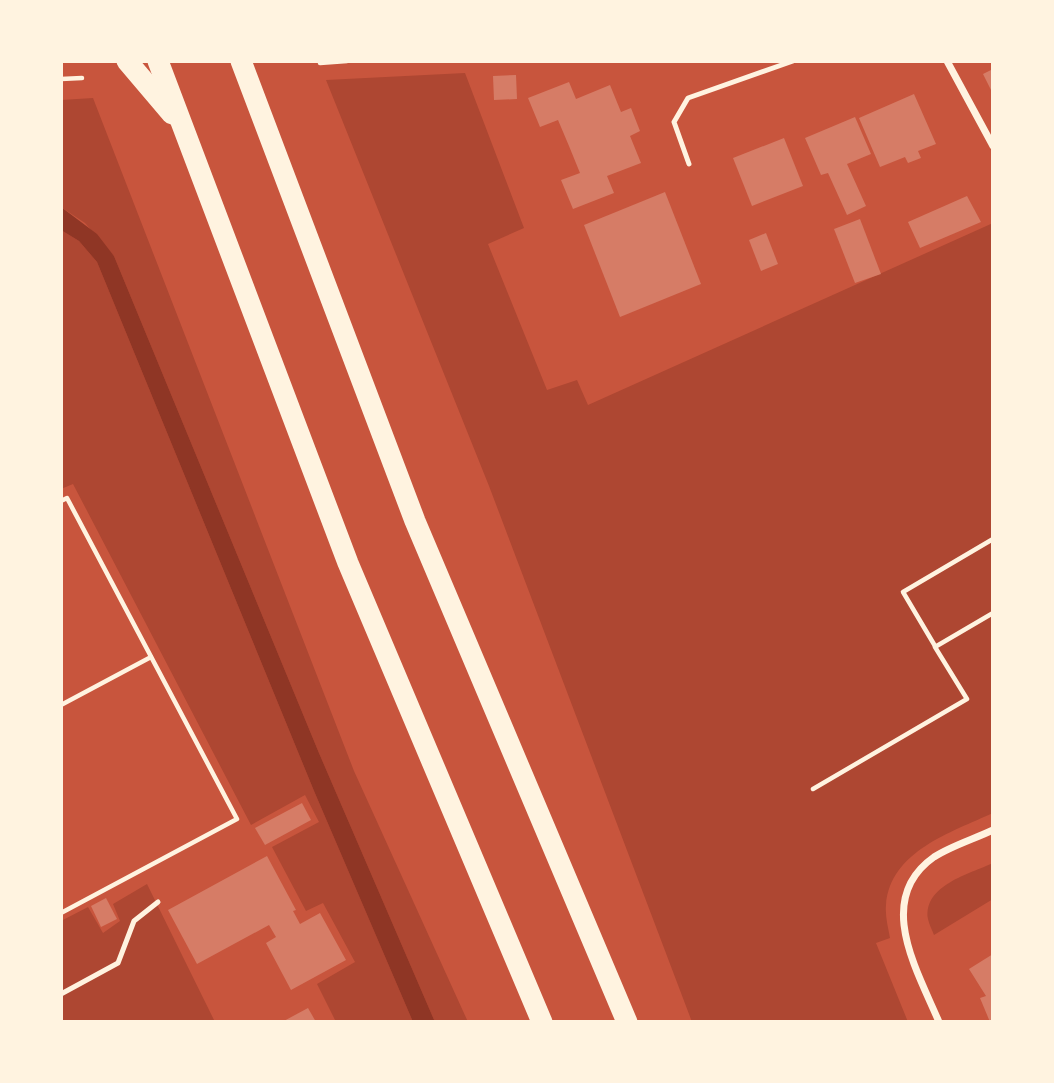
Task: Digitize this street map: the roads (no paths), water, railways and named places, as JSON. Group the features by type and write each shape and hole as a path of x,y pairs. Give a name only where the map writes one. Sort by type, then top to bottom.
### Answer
{"highway":[{"path":"127,61 182,126"},
{"path":"158,61 348,563 542,1022"},
{"path":"241,61 415,521 627,1022"}],"street":[{"path":"947,61 993,146"},
{"path":"939,1022 919,974 904,930 901,912 909,884 934,857 993,830"}],"lane":[{"path":"689,164 674,122 688,99 793,61"},
{"path":"61,994 118,963 134,921 158,902"}]}
